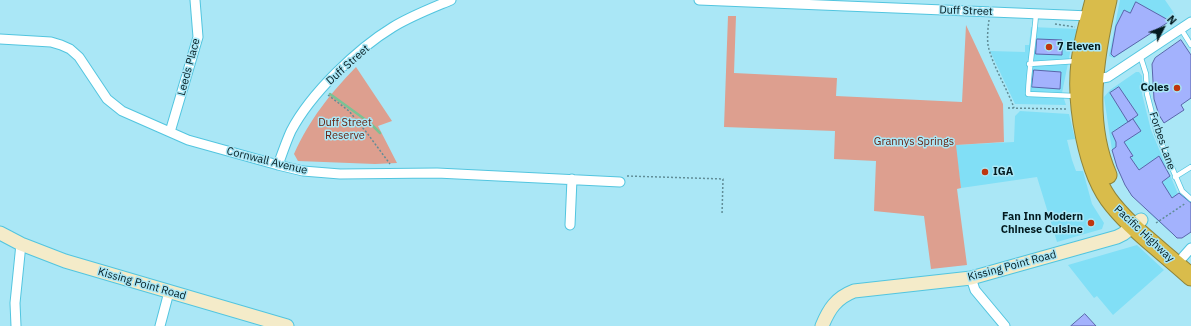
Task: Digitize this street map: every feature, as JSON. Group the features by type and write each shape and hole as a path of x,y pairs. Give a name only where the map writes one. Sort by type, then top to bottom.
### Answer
{"highway":[{"name":"Pacific Highway","path":"1094,0 1080,61 1082,120 1088,151 1102,188 1112,205 1144,223 1188,256"},
{"name":"Pacific Highway","path":"1080,91 1095,62 1108,0"},
{"name":"Pacific Highway","path":"1144,223 1191,277"}],"main road":[{"name":"Kissing Point Road","path":"822,326 835,301 854,291 971,278 999,272 1036,259 1106,241 1144,223"},
{"name":"Kissing Point Road","path":"0,233 21,244 65,261 287,326"}],"street":[{"name":"Leeds Place","path":"170,132 198,37 195,0"},
{"name":"Duff Street","path":"278,165 292,131 302,112 343,67 393,27 451,0"},
{"name":"Duff Street","path":"698,0 1090,16"},
{"path":"1080,91 1108,77 1191,22"},
{"name":"Cornwall Avenue","path":"0,39 51,42 70,49 84,63 113,106 188,140 303,171 340,174 437,173 620,182"},
{"path":"570,225 572,179"},
{"path":"16,326 15,303 21,244"},
{"path":"971,278 975,290 1005,326"},
{"path":"160,326 169,292"}],"lane":[{"path":"1036,14 1034,47 1029,64 1028,94 1080,91"},
{"path":"1181,29 1191,45"},
{"name":"Forbes Lane","path":"1140,55 1146,74 1147,94 1157,133 1182,191 1191,200"},
{"path":"1029,64 1080,61"},
{"path":"1175,177 1191,167"}],"path":[{"path":"989,20 988,43 991,56 1014,108"},
{"path":"1008,108 1014,108 1080,91"},
{"path":"328,95 349,111 368,132 389,160 393,174"},
{"path":"620,182 623,176 722,179 722,215"},
{"path":"1144,223 1191,200"}],"shaded area":[{"path":"1120,0 1165,0 1176,16 1114,58 1109,56"},
{"path":"1031,27 1078,29 1070,53 1062,93 1066,105 1015,104 990,51 1025,52 1025,45 1029,45"},
{"path":"1136,72 1139,72 1142,76 1142,94 1151,130 1178,194 1191,206 1177,238 1149,213 1129,191 1117,167 1112,150 1104,97 1110,90"},
{"path":"1020,111 1069,114 1075,139 1067,140 1072,160 1076,171 1083,171 1092,204 1104,223 1102,229 1057,242 1037,177 961,188 955,145 1014,142 1015,116"},
{"path":"1137,245 1164,270 1113,315 1097,296 1094,298 1068,265"}],"green space":[{"name":"Grannys Springs","path":"728,16 736,16 734,73 837,78 836,96 962,102 966,25 1003,104 1004,142 956,145 961,188 957,189 967,265 931,269 924,216 874,211 876,161 834,159 835,131 724,127"},
{"name":"Duff Street Reserve","path":"356,67 392,121 378,126 397,163 375,164 298,161 294,154 314,118 337,87"}],"building":[{"path":"1136,2 1170,21 1114,57 1111,54 1116,26 1124,10 1130,13"},
{"name":"7 Eleven","path":"1037,39 1062,40 1062,55 1036,54"},
{"path":"1181,40 1191,55 1191,98 1181,105 1184,110 1164,123 1159,115 1154,99 1152,64 1155,58"},
{"path":"1034,70 1061,72 1060,89 1032,87"},
{"path":"1119,87 1138,115 1128,122 1110,93"},
{"path":"1133,119 1141,131 1124,142 1133,156 1130,157 1139,170 1159,156 1170,176 1162,182 1172,198 1179,193 1191,203 1191,232 1182,238 1177,238 1132,196 1117,167 1112,150 1116,147 1116,142 1112,133"},
{"path":"1085,314 1096,326 1071,326"}],"waterway":[{"path":"330,94 370,123 380,133"}],"place":[{"name":"7 Eleven","path":"1049,47"},
{"name":"Coles","path":"1177,88"},
{"name":"IGA","path":"985,172"},
{"name":"Fan Inn Modern Chinese Cuisine","path":"1091,223"}]}
